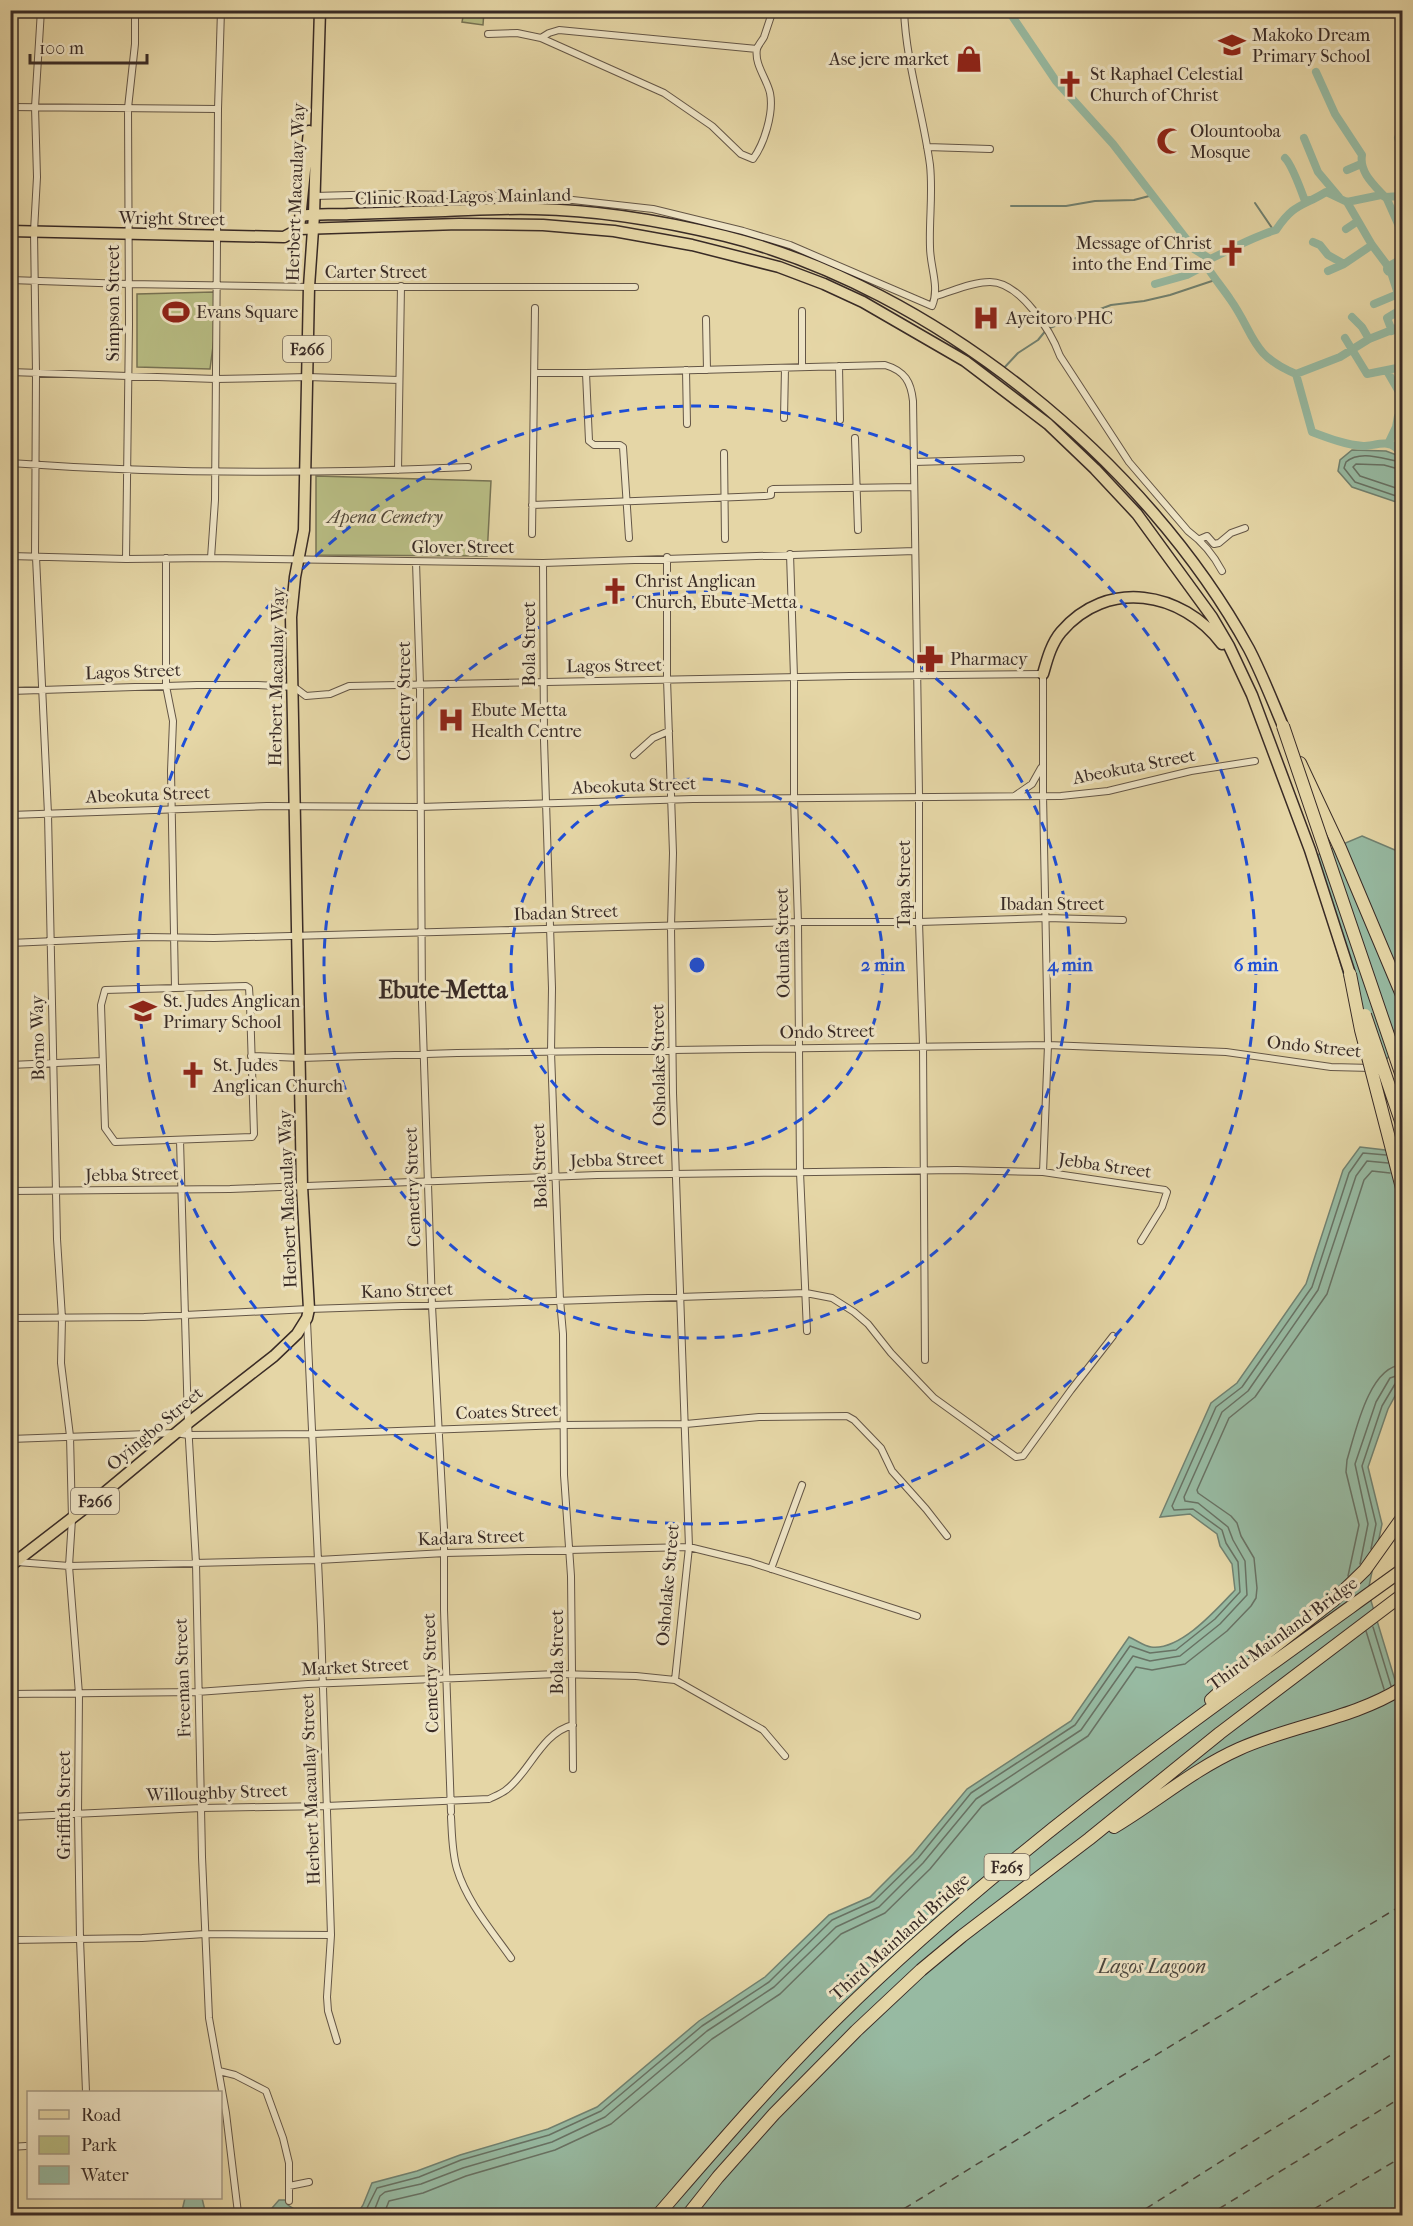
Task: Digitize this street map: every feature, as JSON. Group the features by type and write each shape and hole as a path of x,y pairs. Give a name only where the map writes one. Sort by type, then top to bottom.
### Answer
{"highway":[{"path":"1283,726 1340,848 1402,995"},
{"path":"1283,726 1402,1076"},
{"path":"1350,974 1402,1124"},
{"path":"1350,974 1361,1030 1402,1188"},
{"path":"1179,1730 1242,1672 1341,1593 1365,1570 1402,1518"},
{"name":"Third Mainland Bridge","path":"657,2216 792,2063 865,1991 975,1893 1179,1730 1402,1570"},
{"name":"F265","path":"687,2216 759,2130 898,1990 962,1935 1089,1839 1220,1733 1402,1595"},
{"path":"1089,1839 1124,1821 1192,1775 1238,1749 1366,1706 1402,1688"}],"main road":[{"name":"Herbert Macaulay Way","path":"308,1313 302,1186 291,616 304,530 309,287 314,215 309,197 314,10"},
{"name":"Herbert Macaulay Way","path":"309,197 320,10"},
{"path":"299,229 301,216 309,197"},
{"name":"Clinic Road Lagos Mainland","path":"301,216 535,209 609,215 727,237 765,248 840,277 934,326 972,350 1030,392 1119,476 1175,541 1232,620 1250,651 1283,726"},
{"name":"Clinic Road Lagos Mainland","path":"299,229 459,224 543,225 614,231 692,245 770,265 824,284 863,302 965,361 1023,403 1095,469 1137,514 1212,617 1243,673 1252,695 1310,850 1350,974"},
{"name":"Wright Street","path":"10,231 284,237 299,229"},
{"path":"1043,674 1048,654 1060,633 1079,615 1109,600 1140,597 1170,604 1198,618 1215,635 1243,673"},
{"name":"Oyingbo Street","path":"13,1564 274,1356 289,1343 308,1313"}],"street":[{"name":"Borno Way","path":"41,10 35,107 37,177 34,231 36,557 48,814 56,1191 62,1318 61,1363 70,1436 72,1519"},
{"name":"Simpson Street","path":"126,559 128,108 135,44 135,10"},
{"path":"211,558 215,470 221,10"},
{"path":"488,34 517,33 541,38 664,93 712,126 741,154 753,159 758,153 764,135 771,101 770,92 758,61 757,49 773,10"},
{"path":"309,197 388,194 537,196 653,208 790,245 932,306 936,296 930,248 933,190 927,147 911,70 904,10"},
{"path":"541,38 558,30 757,49"},
{"path":"10,107 218,109"},
{"path":"927,147 990,149"},
{"name":"Carter Street","path":"10,280 129,285 635,287"},
{"path":"936,296 979,283 997,282 1010,288 1019,296 1045,325 1064,362 1129,462 1188,531 1200,539 1214,556 1222,571"},
{"path":"398,470 401,286"},
{"path":"532,534 535,308"},
{"path":"802,311 802,367"},
{"path":"706,319 707,370"},
{"name":"Tapa Street","path":"838,366 885,365 900,372 912,387 919,795 918,922 923,1045 925,1360"},
{"path":"535,373 838,366 840,420"},
{"path":"784,418 785,368"},
{"path":"686,370 687,424"},
{"path":"10,372 216,379 308,377 399,380"},
{"path":"586,373 589,441 594,445 623,447 630,538"},
{"path":"855,438 858,530"},
{"path":"724,453 725,539"},
{"path":"914,462 1022,459"},
{"path":"10,463 305,471 468,467"},
{"path":"532,505 771,495 773,489 914,487"},
{"path":"1200,539 1207,536 1214,544 1219,543 1231,533 1245,528"},
{"name":"Glover Street","path":"10,556 543,563 667,557 915,551"},
{"name":"Odunfa Street","path":"790,554 798,922 800,1172 807,1331"},
{"name":"Osholake Street","path":"667,557 676,1174 689,1547 675,1680"},
{"path":"166,558 166,687 173,721 175,988"},
{"name":"Cemetry Street","path":"416,562 420,685 422,1002 432,1305 445,1553 444,1610 451,1814 457,1868 463,1885 470,1899 511,1958"},
{"name":"Bola Street","path":"543,563 552,988 550,1052 563,1334 563,1425 572,1619 573,1769"},
{"path":"1043,674 1048,1045 1043,1172"},
{"name":"Lagos Street","path":"10,691 166,687 294,687 306,696 330,694 349,686 1043,674"},
{"path":"634,755 653,738 669,731"},
{"name":"Abeokuta Street","path":"10,815 217,808 420,807 919,795 1080,795 1191,771 1256,761"},
{"path":"1016,796 1032,784 1043,766"},
{"name":"Ibadan Street","path":"10,943 298,934 422,933 549,927 1046,918 1123,920"},
{"path":"249,988 251,1056 254,1134 252,1137 115,1142 105,1128 101,1005 105,990 249,988"},
{"name":"Ondo Street","path":"251,1056 301,1058 674,1049 1048,1045 1226,1052 1331,1066 1402,1068"},
{"path":"10,1065 102,1061"},
{"name":"Freeman Street","path":"180,1140 188,1435 196,1563 197,1692 209,2018 226,2113 238,2213"},
{"name":"Jebba Street","path":"10,1191 428,1183 676,1174 1043,1172 1166,1190 1162,1207 1141,1241"},
{"name":"Kano Street","path":"10,1318 308,1313 432,1305 806,1293 832,1298 854,1312 868,1324 891,1353 934,1398 1016,1457 1023,1456 1113,1336"},
{"name":"Herbert Macaulay Street","path":"308,1313 331,1935 327,1997 328,2011 337,2041"},
{"name":"Coates Street","path":"10,1439 176,1433 188,1435 313,1434 563,1425 686,1424 759,1418 847,1416 854,1420 881,1448 892,1471 947,1536"},
{"path":"771,1569 802,1485"},
{"name":"Griffith Street","path":"72,1519 69,1566 79,1694 80,1939 87,2091"},
{"name":"Kadara Street","path":"13,1564 69,1566 318,1560 445,1553 689,1547 771,1569 917,1616"},
{"name":"Market Street","path":"10,1694 197,1692 322,1683 447,1678 636,1676 675,1680 763,1730 784,1756"},
{"name":"Willoughby Street","path":"10,1817 201,1808 326,1806 489,1799 507,1790 539,1751 562,1728 573,1725"},
{"path":"10,1940 205,1934 331,1935"},
{"path":"219,2071 235,2075 266,2091 283,2138 289,2163 289,2201"},
{"path":"10,2147 26,2146"},
{"path":"289,2186 309,2182"}],"green space":[{"path":"464,11 484,11 483,25 462,22"},
{"name":"Evans Square","path":"214,292 215,331 210,369 137,367 137,294"},
{"name":"Apena Cemetry","path":"316,476 491,481 487,556 316,555"}],"water":[{"path":"1352,450 1386,451 1402,457 1402,504 1352,487 1338,471 1340,460"},
{"path":"1362,836 1402,853 1402,1039 1380,1068 1372,1059 1345,979 1310,858"},
{"name":"Lagos Lagoon","path":"1360,1147 1402,1152 1402,1383 1388,1409 1368,1467 1382,1524 1368,1591 1402,1703 1402,2215 356,2216 372,2183 548,2129 597,2107 699,2021 765,1977 829,1915 870,1897 913,1854 967,1789 1071,1721 1129,1637 1151,1647 1162,1647 1174,1643 1197,1628 1235,1590 1232,1564 1220,1546 1217,1534 1190,1514 1160,1517 1211,1403 1237,1383 1306,1284 1343,1170"},
{"path":"185,2199 202,2199 206,2215 181,2215"},
{"path":"279,2200 285,2200 294,2209 296,2215 271,2216 272,2208"}],"waterway":[{"path":"1008,10 1056,81 1113,144 1194,249 1210,259 1206,265 1238,311 1261,351 1281,367 1296,374 1312,432 1357,445 1392,445 1399,451 1402,468"},
{"path":"1316,72 1335,114 1362,155 1365,173 1385,197"},
{"path":"1304,138 1318,172 1339,197"},
{"path":"1398,138 1402,148"},
{"path":"1285,158 1305,201 1310,200"},
{"path":"1347,170 1361,164"},
{"path":"1210,259 1251,239 1276,230 1293,210 1326,192 1347,202 1381,195 1385,197 1402,196"},
{"path":"1011,206 1066,206 1095,201 1134,200 1153,195"},
{"path":"1386,197 1402,233"},
{"path":"1347,202 1372,245 1390,269 1402,300"},
{"path":"1255,203 1274,231"},
{"path":"1346,229 1358,221"},
{"path":"1313,242 1320,245 1328,255 1344,264 1372,245"},
{"path":"1390,269 1402,262"},
{"path":"1328,271 1344,264"},
{"path":"1155,284 1187,275 1206,265"},
{"path":"1003,369 1018,353 1038,340 1047,329 1111,305 1170,295 1215,280"},
{"path":"1374,304 1398,294"},
{"path":"1392,331 1387,318 1402,309"},
{"path":"1352,317 1369,339"},
{"path":"1296,374 1340,357 1369,339 1402,326"},
{"path":"1345,338 1367,374 1402,367"},
{"path":"1387,371 1402,397"},
{"path":"1388,444 1396,427 1398,416 1402,414"}],"ferry route":[{"path":"892,2216 1402,1905"},
{"path":"1134,2216 1402,2048"},
{"path":"1207,2216 1402,2097"},
{"path":"1302,2216 1402,2157"}],"place":[{"name":"Makoko Dream Primary School","path":"1232,45"},
{"name":"Ase jere market","path":"969,59"},
{"name":"St Raphael Celestial Church of Christ","path":"1070,84"},
{"name":"Olountooba Mosque","path":"1170,141"},
{"name":"Message of Christ into the End Time","path":"1232,253"},
{"name":"Evans Square","path":"176,312"},
{"name":"Ayeitoro PHC","path":"986,318"},
{"name":"Christ Anglican Church, Ebute-Metta","path":"615,591"},
{"name":"Pharmacy","path":"930,659"},
{"name":"Ebute Metta Health Centre","path":"451,720"},
{"name":"St. Judes Anglican Primary School","path":"143,1011"},
{"name":"St. Judes Anglican Church","path":"193,1075"}],"district":[{"name":"Ebute-Metta","path":"443,990"}]}
